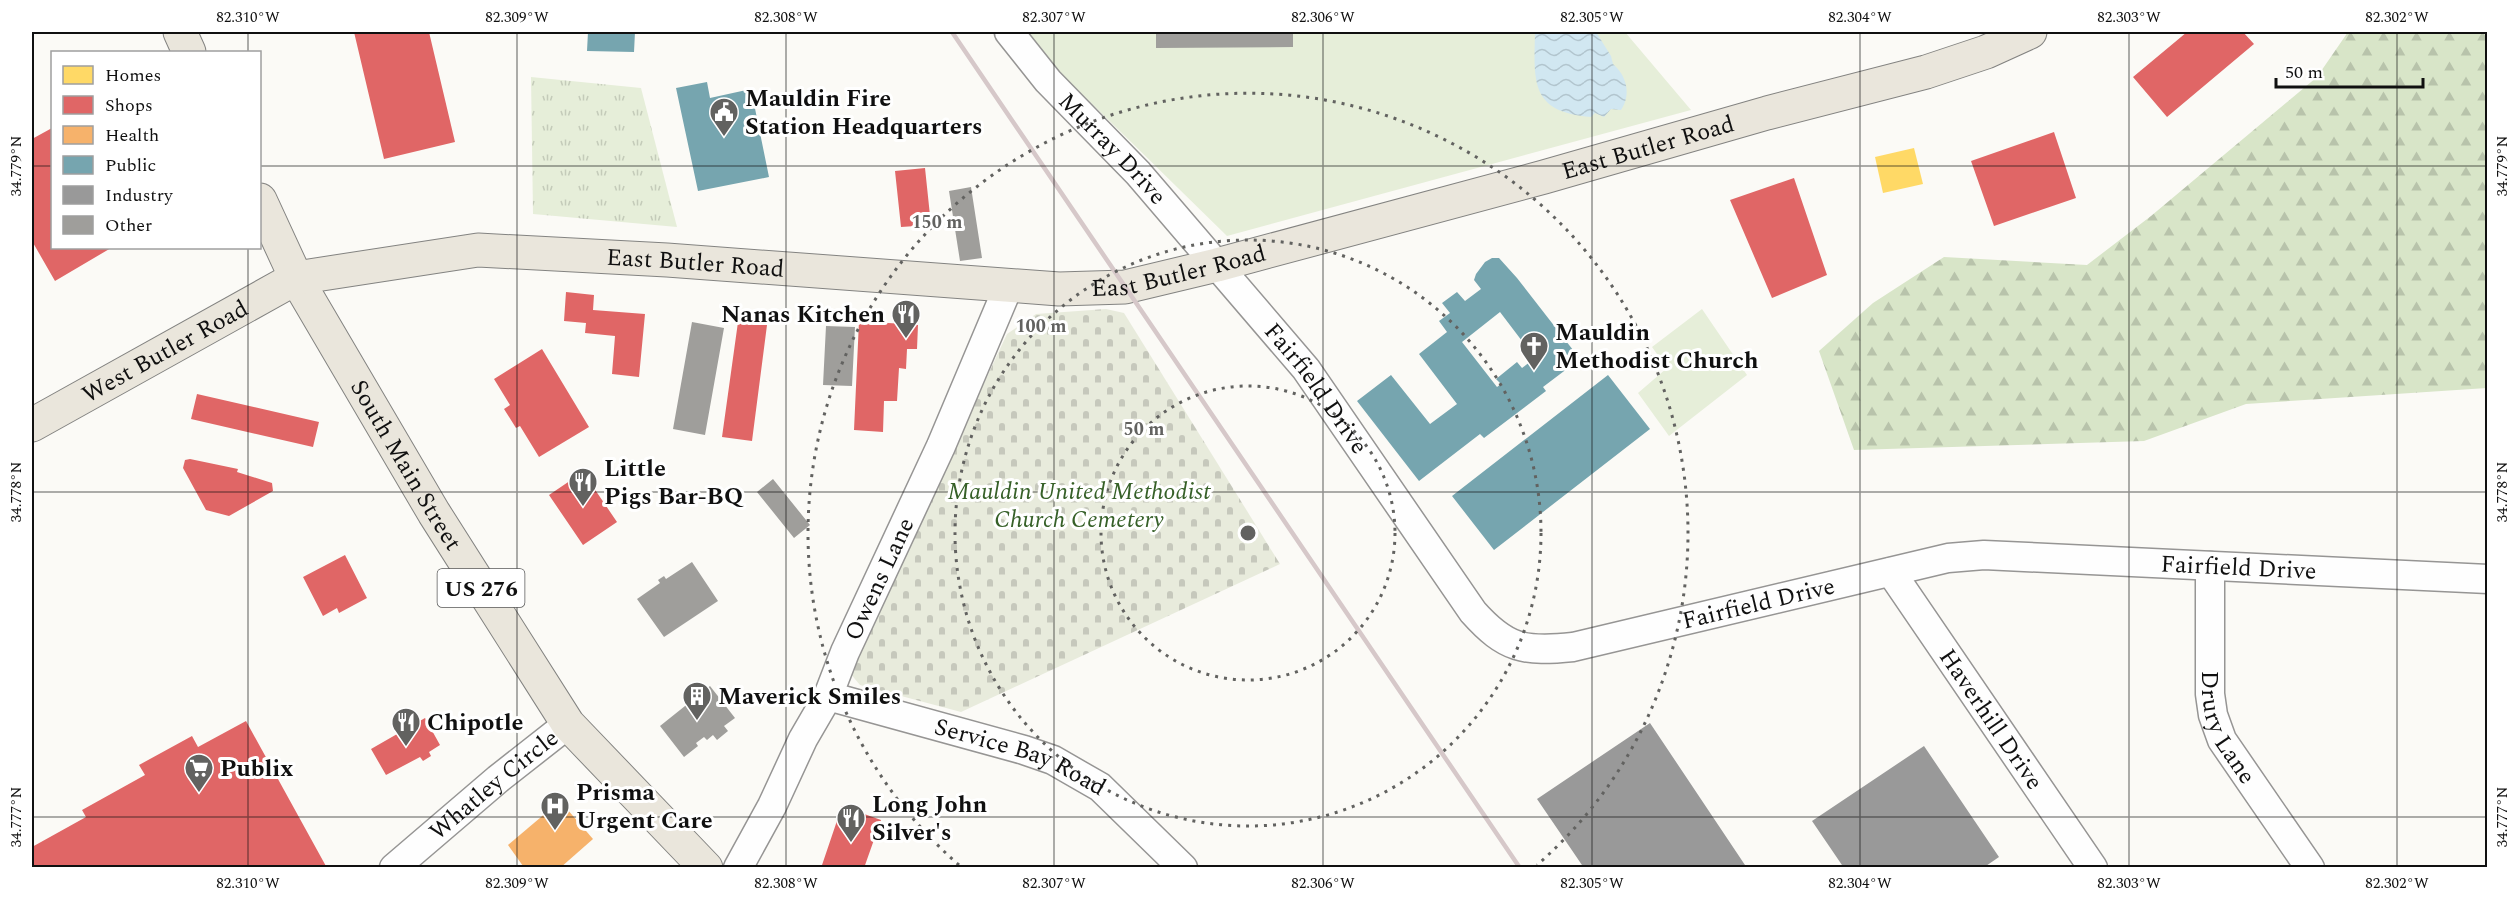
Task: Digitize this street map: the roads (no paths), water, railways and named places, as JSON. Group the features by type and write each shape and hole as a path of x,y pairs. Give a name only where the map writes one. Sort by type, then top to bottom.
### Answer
{"main road":[{"path":"180,32 189,51"},
{"name":"East Butler Road","path":"296,278 478,250 538,252 1059,289 1125,287 1217,265 1544,177 1767,113 1926,72 1986,52 2030,32"},
{"name":"US 276","path":"261,202 296,278"},
{"name":"West Butler Road","path":"32,425 296,278"},
{"name":"South Main Street","path":"296,278 436,518 568,724 706,867"}],"street":[{"name":"Murray Drive","path":"1009,32 1048,81 1138,173 1217,265"},
{"name":"Fairfield Drive","path":"1217,265 1306,369 1473,612 1490,631 1509,643 1535,649 1573,647 1948,558 1984,555 2487,579"},
{"name":"Owens Lane","path":"738,867 772,806 803,739 828,696 844,652 941,446 1009,285"},
{"name":"Drury Lane","path":"2210,566 2210,694 2213,715 2222,740 2234,760 2310,867"},
{"name":"Haverhill Drive","path":"1891,572 2092,867"},
{"name":"Service Bay Road","path":"828,696 1053,760 1100,787 1183,867"},
{"name":"Whatley Circle","path":"394,867 498,779 568,724"}],"water":[{"path":"1535,32 1596,32 1626,85 1626,98 1621,110 1611,109 1604,117 1595,113 1591,117 1556,109 1546,101 1536,80"}],"railway":[{"path":"952,32 1520,868"}],"place":[{"name":"Mauldin Fire Station Headquarters","path":"724,138"},
{"name":"Nanas Kitchen","path":"906,340"},
{"name":"Mauldin Methodist Church","path":"1534,372"},
{"name":"Little Pigs Bar-BQ","path":"583,508"},
{"name":"Maverick Smiles","path":"697,722"},
{"name":"Chipotle","path":"406,748"},
{"name":"Publix","path":"199,794"},
{"name":"Prisma Urgent Care","path":"555,832"},
{"name":"Long John Silver's","path":"851,844"}],"park label":[{"name":"Mauldin United Methodist Church Cemetery","path":"1079,505"}]}
